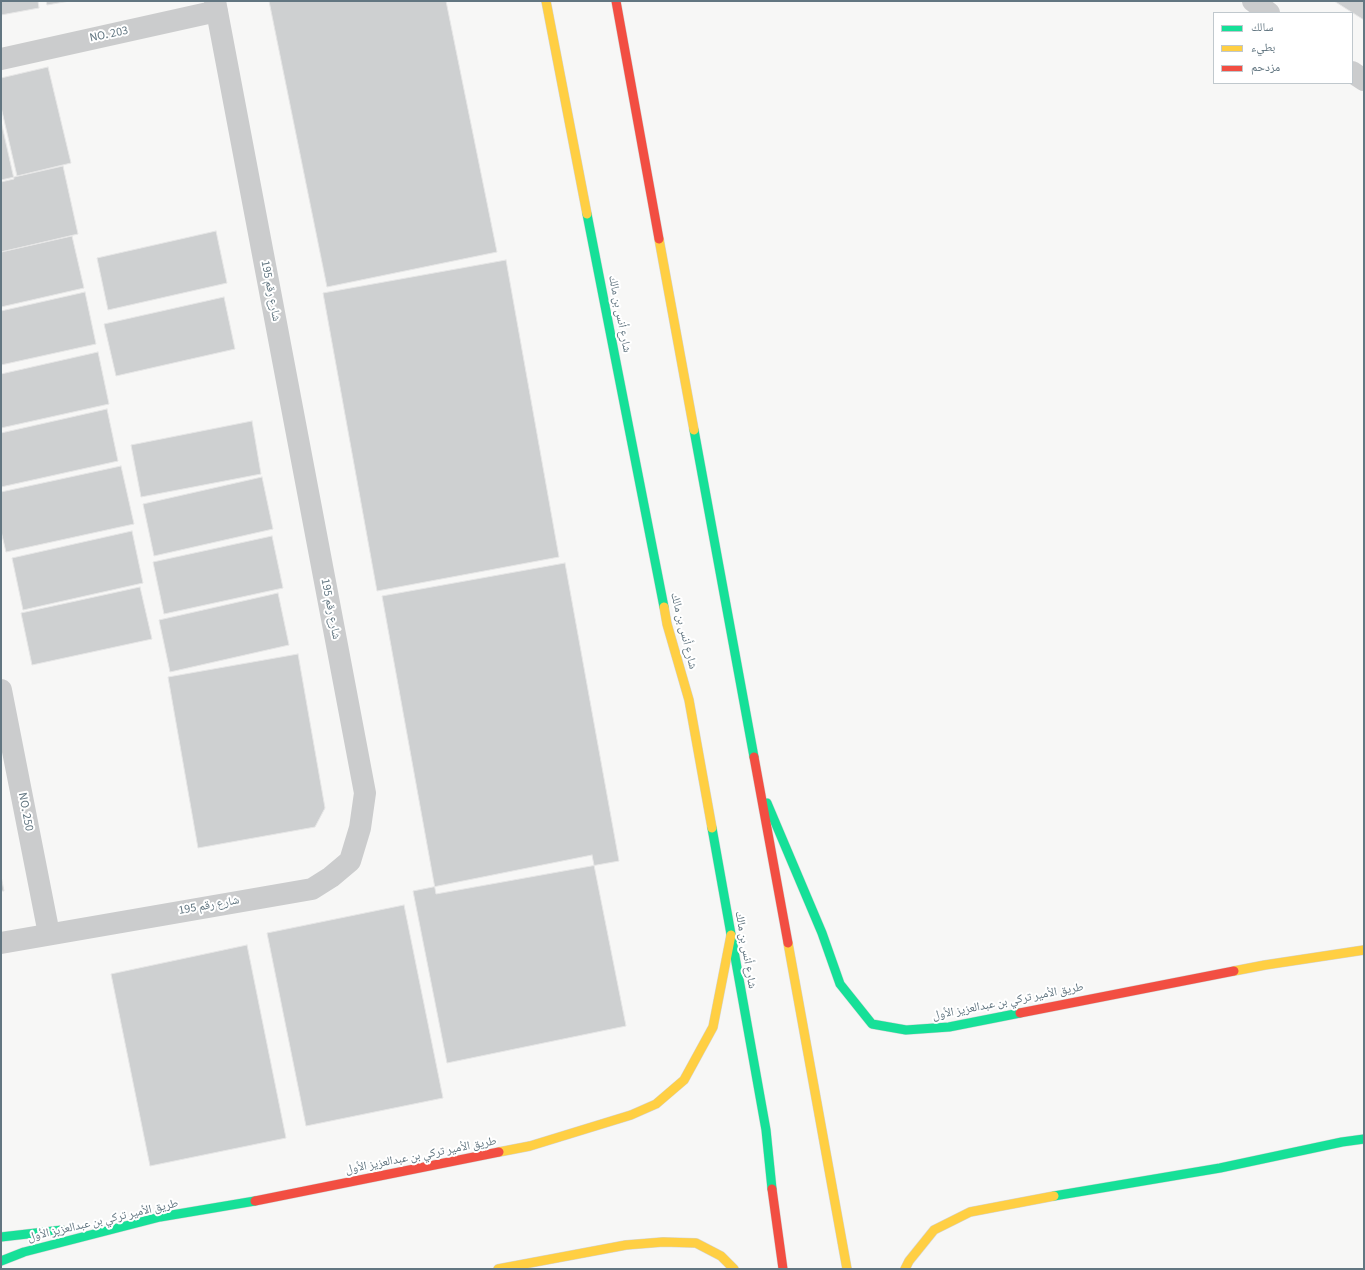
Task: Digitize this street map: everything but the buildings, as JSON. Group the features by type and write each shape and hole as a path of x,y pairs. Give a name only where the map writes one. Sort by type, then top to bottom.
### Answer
{"main road":[{"name":"شارع أنس بن مالك","path":"546,1 667,624 688,700 766,1130 773,1202 783,1269"},
{"path":"616,1 847,1269"},
{"name":"طريق الأمير تركي بن عبدالعزيز الأول","path":"758,784 822,933 840,984 872,1024 906,1030 949,1027 1265,965 1364,950"},
{"name":"طريق الأمير تركي بن عبدالعزيز الأول","path":"1,1261 24,1252 160,1218 284,1196 530,1146 631,1116 656,1104 684,1080 696,1060 712,1027 731,935"},
{"path":"906,1269 909,1261 934,1230 970,1212 1103,1187 1220,1168 1342,1142 1364,1139"},
{"path":"1,1237 160,1218"},
{"path":"498,1269 626,1245 663,1242 696,1243 721,1256 734,1269"}],"street":[{"path":"1252,1 1268,12"},
{"name":"NO. 203","path":"1,59 216,6"},
{"name":"شارع رقم 195","path":"1,943 312,889 331,877 350,861 360,828 365,793 216,6"},
{"path":"1353,73 1364,80"},
{"name":"NO. 250","path":"1,690 49,934"}],"traffic: fast":[{"path":"587,214 664,607"},
{"path":"694,430 754,757"},
{"path":"767,803 822,933 840,984 872,1024 906,1030 949,1027 1020,1013"},
{"path":"712,828 766,1130 772,1189"},
{"path":"1054,1196 1220,1168 1342,1142 1364,1139"},
{"path":"1,1261 24,1252 160,1217 255,1201"},
{"path":"1,1237 62,1230"}],"traffic: slow":[{"path":"546,1 587,214"},
{"path":"659,239 694,430"},
{"path":"664,607 667,624 689,700 712,828"},
{"path":"499,1152 530,1146 631,1115 656,1104 684,1080 713,1027 731,935"},
{"path":"788,943 847,1269"},
{"path":"1234,971 1364,950"},
{"path":"905,1269 909,1261 934,1230 970,1212 1054,1196"},
{"path":"498,1269 626,1245 663,1242 696,1243 721,1256 734,1269"}],"traffic: jam":[{"path":"616,1 659,239"},
{"path":"754,757 788,943"},
{"path":"1020,1013 1234,971"},
{"path":"255,1201 499,1152"},
{"path":"772,1189 783,1269"}]}
